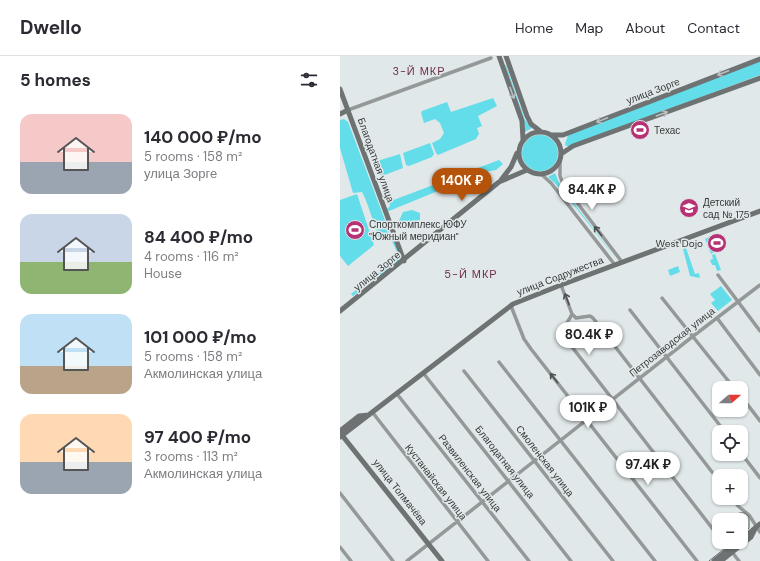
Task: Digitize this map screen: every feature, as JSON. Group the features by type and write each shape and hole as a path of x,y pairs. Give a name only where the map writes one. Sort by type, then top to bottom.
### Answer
{"main road":[{"path":"499,56 522,121 523,139 519,150 522,164 527,170 541,174 552,170 560,160 561,154 559,143 552,135 541,131 531,124 506,56"},
{"name":"улица Зорге","path":"552,135 563,135 760,59"},
{"path":"561,154 573,146 760,78"},
{"name":"Благодатная улица","path":"340,89 404,260"},
{"path":"340,114 348,110"},
{"path":"523,139 528,134 541,131"},
{"name":"улица Зорге","path":"340,312 499,182 511,167 519,150"},
{"name":"улица Зорге","path":"499,182 527,170"},
{"name":"улица Содружества","path":"341,432 371,414 511,306 561,285 760,211"},
{"name":"улица Толмачёва","path":"341,432 442,561"},
{"path":"748,534 758,526"},
{"path":"714,561 751,537 758,526"},
{"path":"721,561 730,551"}],"street":[{"path":"348,110 491,58"},
{"path":"560,160 560,176 563,184 622,262"},
{"path":"541,174 552,183 615,265"},
{"path":"718,275 760,331"},
{"path":"561,285 572,314 576,318 590,316 593,318 712,473"},
{"name":"Петрозаводская улица","path":"407,561 667,356 760,286"},
{"path":"662,298 692,337 696,338 729,381"},
{"path":"511,306 524,339 697,561"},
{"path":"630,310 720,425"},
{"path":"572,314 569,323 562,329 562,334 712,528"},
{"path":"717,318 760,375"},
{"path":"499,362 655,561"},
{"name":"Смоленская улица","path":"464,371 613,561"},
{"name":"Благодатная улица","path":"424,374 571,561"},
{"name":"Развиленская улица","path":"397,394 529,561"},
{"path":"748,405 760,421"},
{"name":"Кустанайская улица","path":"371,414 488,561"},
{"path":"747,461 760,478"},
{"path":"340,494 393,561"},
{"path":"737,505 749,515 758,526 760,532"},
{"path":"340,547 351,561"},
{"path":"730,551 739,561"}],"shaded area":[{"path":"760,61 760,75 570,146 566,146 565,144 568,135"},
{"path":"505,65 525,120 532,128 525,132 524,121"},
{"path":"493,98 497,106 478,116 482,126 477,128 479,134 476,139 438,155 436,153 432,143 440,139 444,133 440,123 435,119 424,123 421,113 422,111 447,102 451,112"},
{"path":"344,119 348,122 388,228 390,238 385,241 381,241 362,192 353,193 340,148 340,120"},
{"path":"544,135 553,140 557,146 557,160 553,166 544,171 536,171 527,166 523,160 522,149 527,140 533,136"},
{"path":"430,143 434,154 432,157 409,166 406,165 403,153"},
{"path":"400,154 403,168 382,176 378,173 374,162"},
{"path":"499,160 503,164 496,170 484,172 389,211 387,209 390,206 389,203 391,201"},
{"path":"555,173 560,185 618,261 561,189 548,177"},
{"name":"Спорткомплекс ЮФУ \"Южный меридиан\"","path":"357,194 374,245 348,266 340,256 340,200"},
{"path":"412,210 420,213 420,220 409,223 407,227 398,223 403,212"},
{"path":"711,236 714,252 711,254 705,239"},
{"path":"394,238 401,257 400,260 353,296 351,294 397,258 398,254 391,239"},
{"path":"686,248 695,274 699,273 700,278 690,276 683,249"},
{"path":"715,254 721,270 717,271 715,265 712,265 710,260 713,259 712,255"},
{"path":"678,266 680,272 670,276 668,270"},
{"path":"721,286 732,300 718,311 711,303 715,300 710,294"}],"tram line":[{"path":"748,516 748,529"},
{"path":"709,561 724,549"}],"place":[{"name":"Техас","path":"640,130"},
{"name":"Детский сад № 175","path":"689,208"},
{"name":"Спорткомплекс ЮФУ \"Южный меридиан\"","path":"355,230"},
{"name":"West Dojo","path":"717,243"}],"district":[{"name":"3-Й МКР","path":"419,71"},
{"name":"5-Й МКР","path":"471,274"}]}
